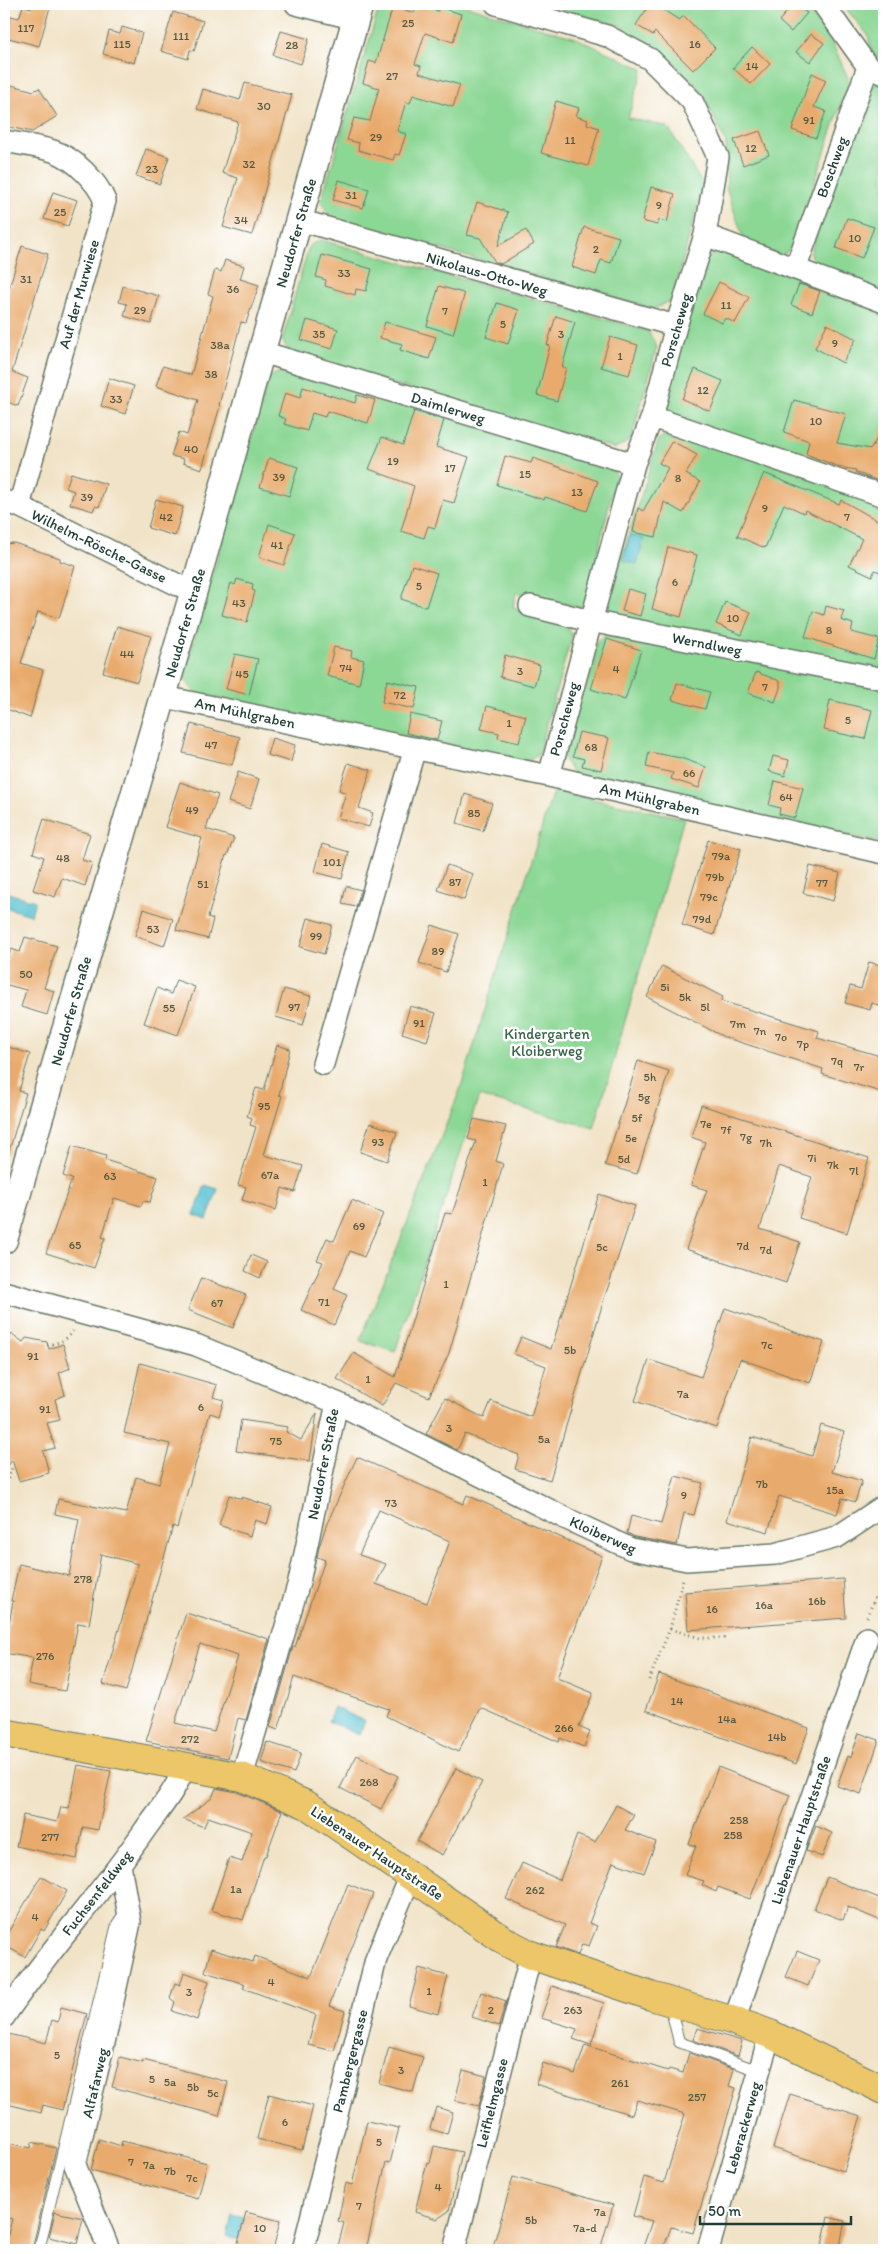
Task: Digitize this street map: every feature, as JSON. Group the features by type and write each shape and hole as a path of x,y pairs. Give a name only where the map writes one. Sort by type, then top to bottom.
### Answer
{"main road":[{"name":"Liebenauer Hauptstraße","path":"4,1733 242,1777 307,1805 508,1943 530,1955 770,2034 884,2090"}],"street":[{"path":"296,4 358,11"},
{"name":"Porscheweg","path":"496,4 607,36 650,59 692,100 718,157 705,235 676,326 652,417 634,464 548,776"},
{"path":"823,4 876,71"},
{"name":"Neudorfer Straße","path":"4,1240 194,590 358,11"},
{"name":"Boschweg","path":"796,268 876,71"},
{"name":"Auf der Murwiese","path":"4,141 54,151 86,173 102,193 105,201 11,504"},
{"name":"Nikolaus-Otto-Weg","path":"299,220 676,326"},
{"path":"705,235 884,302"},
{"name":"Daimlerweg","path":"262,352 634,464"},
{"path":"652,417 884,496"},
{"name":"Wilhelm-Rösche-Gasse","path":"11,504 178,585 194,590"},
{"name":"Werndlweg","path":"530,606 590,621 884,679"},
{"name":"Am Mühlgraben","path":"162,698 181,700 548,776 884,853"},
{"path":"323,1064 415,748"},
{"name":"Neudorfer Straße","path":"4,1292 196,1345 337,1403 299,1582 242,1777"},
{"name":"Kloiberweg","path":"337,1403 567,1519 631,1549 687,1560 775,1554 837,1537 884,1507"},
{"name":"Liebenauer Hauptstraße","path":"734,2021 866,1630"},
{"name":"Fuchsenfeldweg","path":"4,2017 24,1986 120,1865 175,1787 185,1766"},
{"name":"Alfafarweg","path":"108,2250 75,2165 130,1922 126,1911 120,1865"},
{"name":"Pambergergasse","path":"303,2250 376,1959 411,1876"},
{"name":"Leifhelmgasse","path":"454,2250 530,1955"},
{"name":"Leberackerweg","path":"708,2250 770,2034"}],"lane":[{"name":"Alfafarweg","path":"39,2250 117,1924 126,1911"},
{"path":"670,2002 679,2042 759,2071"}],"path":[{"path":"48,1345 61,1342 74,1330"},
{"path":"4,1488 12,1468"},
{"path":"649,1680 670,1629 687,1560"},
{"path":"866,1630 884,1576"},
{"path":"670,1629 700,1638 725,1638"}],"green space":[{"path":"380,4 460,4 576,38 643,69 628,118 668,127 703,185 672,300 654,309 330,218 321,201"},
{"path":"540,4 804,4 832,43 849,80 793,247 781,256 745,243 727,190 726,143 702,92 669,58 618,25"},
{"path":"842,4 884,4 884,60 872,55 868,35"},
{"path":"884,83 884,294 817,269 810,254 868,87"},
{"path":"321,240 648,331 657,347 631,440 615,449 290,353 282,340 309,246"},
{"path":"725,249 884,310 884,486 671,415 664,399 705,258"},
{"path":"287,369 612,466 616,476 585,605 579,607 516,593 513,607 565,622 572,635 538,755 525,763 194,693 184,676 269,377"},
{"path":"674,430 884,502 884,671 613,619 606,607 659,439"},
{"path":"606,634 884,687 884,843 575,777 562,756 597,641"},
{"name":"Kindergarten Kloiberweg","path":"553,791 684,818 594,1128 479,1096 395,1352 360,1341 460,1090"}],"water":[{"path":"630,535 644,539 637,564 623,560"},
{"path":"8,893 35,901 31,915 4,907"},
{"path":"205,1185 218,1189 207,1220 194,1215"},
{"path":"334,1707 365,1721 359,1735 328,1721"},
{"path":"232,2215 244,2218 239,2239 227,2236"}],"building":[{"path":"33,4 51,4 39,46 5,37 11,16 19,18 23,6 32,8"},
{"path":"650,4 654,4 679,20 684,16 715,48 693,70 655,32 653,35 636,25"},
{"path":"793,4 807,13 791,32 779,21"},
{"path":"417,5 438,11 439,7 461,14 453,42 425,33 415,64 421,66 419,73 460,85 453,107 413,95 410,103 406,102 397,131 406,134 399,155 395,154 393,160 358,150 359,143 347,140 354,118 370,121 379,88 363,83 369,61 376,63 393,6 414,13"},
{"path":"173,12 203,21 194,51 190,50 188,59 161,51"},
{"path":"122,27 142,33 134,63 103,54 109,31 120,34"},
{"path":"281,31 309,39 301,64 273,55"},
{"path":"811,34 824,43 810,62 796,52"},
{"path":"752,47 770,64 751,84 733,68"},
{"path":"812,73 826,80 814,107 826,111 816,138 792,130"},
{"path":"4,83 34,91 39,88 57,116 32,132 4,126"},
{"path":"245,83 292,95 252,235 223,227 238,178 222,173 238,122 197,109 203,89 240,100"},
{"path":"556,101 579,108 576,116 588,120 587,124 599,128 588,166 541,153"},
{"path":"760,131 769,155 743,165 734,140"},
{"path":"146,149 169,157 160,184 136,176"},
{"path":"339,180 369,189 363,208 333,200"},
{"path":"651,187 675,194 667,222 659,220 657,225 642,221"},
{"path":"53,192 77,200 68,226 44,219"},
{"path":"477,202 508,212 498,246 526,230 534,244 501,264 495,262 480,238 467,235"},
{"path":"847,218 874,227 862,258 836,248"},
{"path":"584,227 619,237 611,263 601,260 596,275 572,267"},
{"path":"22,246 48,254 12,372 28,378 18,406 4,401 4,304"},
{"path":"322,255 372,269 366,291 356,289 355,295 325,286 326,280 316,277"},
{"path":"225,260 244,266 240,279 259,285 246,323 241,322 202,469 183,463 184,459 171,456 179,432 187,435 198,400 156,386 163,366 191,375 213,296 208,294 215,270 221,272"},
{"path":"719,282 749,297 735,323 725,318 722,323 703,314"},
{"path":"799,284 820,291 812,313 791,305"},
{"path":"123,286 159,296 151,324 124,316 127,304 119,302"},
{"path":"439,286 463,293 464,296 453,334 427,326"},
{"path":"497,303 519,310 508,344 486,337"},
{"path":"556,316 575,322 562,367 566,368 557,401 537,395 550,346 547,345"},
{"path":"307,320 338,329 332,349 301,340"},
{"path":"385,322 436,337 429,359 400,350 402,344 380,338"},
{"path":"827,324 856,339 843,363 815,348"},
{"path":"610,337 638,345 629,375 601,367"},
{"path":"695,369 723,381 710,411 682,399"},
{"path":"109,378 134,386 125,414 101,406"},
{"path":"303,387 355,403 357,395 375,400 368,423 327,411 325,417 312,413 307,431 284,424 286,419 278,416 285,393 300,398"},
{"path":"794,400 846,414 837,443 871,449 884,425 884,483 855,472 856,470 839,467 806,454 809,441 784,432"},
{"path":"414,411 444,420 436,447 469,457 454,503 443,500 435,528 428,526 424,538 401,531 414,486 369,469 382,437 403,445"},
{"path":"672,441 697,455 686,474 700,482 683,513 664,502 656,537 633,532 638,508 643,511 668,468 659,463"},
{"path":"505,456 531,463 533,458 598,481 587,511 545,497 544,500 497,485"},
{"path":"269,458 298,467 289,496 260,487"},
{"path":"71,473 106,484 99,507 95,506 93,511 70,504 74,491 66,488"},
{"path":"764,473 839,504 841,500 884,524 884,574 875,570 872,576 849,565 862,539 805,510 804,513 784,504 765,548 737,536"},
{"path":"156,499 183,507 175,536 148,528"},
{"path":"269,524 295,533 284,565 259,557"},
{"path":"14,543 60,558 60,561 75,566 59,618 38,612 21,663 43,670 30,718 4,708 4,544"},
{"path":"668,547 697,555 681,617 652,609"},
{"path":"412,565 437,573 426,607 401,599"},
{"path":"237,579 253,584 252,590 255,591 247,622 222,615 231,583 235,585"},
{"path":"628,589 646,594 640,616 622,611"},
{"path":"725,602 751,612 742,635 716,624"},
{"path":"826,606 844,611 841,620 853,624 851,632 879,639 874,659 805,637 813,611 824,615"},
{"path":"117,626 151,636 137,682 103,672"},
{"path":"607,639 641,650 625,700 591,689"},
{"path":"334,647 352,651 351,657 364,660 359,684 327,676"},
{"path":"235,654 258,659 249,695 226,689"},
{"path":"505,655 540,665 534,686 500,677"},
{"path":"756,672 780,681 780,688 775,702 748,693"},
{"path":"387,680 419,687 414,709 382,702"},
{"path":"677,683 710,692 705,709 672,700"},
{"path":"830,700 872,710 865,739 824,730"},
{"path":"487,706 526,716 519,743 498,738 499,733 481,729"},
{"path":"410,714 442,721 437,740 406,733"},
{"path":"191,724 240,737 232,765 183,753"},
{"path":"579,732 609,738 601,770 582,766 584,759 573,756"},
{"path":"272,738 295,745 291,762 267,755"},
{"path":"649,752 681,758 706,767 699,788 671,779 673,773 646,767"},
{"path":"773,756 789,760 785,776 769,771"},
{"path":"348,763 371,770 359,808 373,813 369,827 338,818 346,793 339,790"},
{"path":"238,772 259,779 250,809 228,802"},
{"path":"775,781 803,788 795,818 779,814 780,808 769,805"},
{"path":"180,782 218,795 206,829 234,838 226,855 208,917 213,919 208,939 176,930 202,838 165,827"},
{"path":"465,794 492,803 483,831 457,823"},
{"path":"44,819 90,834 82,860 92,863 85,886 62,878 55,897 33,890 44,857 33,853"},
{"path":"708,840 741,849 714,935 682,925"},
{"path":"322,844 349,852 342,879 315,872"},
{"path":"447,865 473,874 464,900 438,890"},
{"path":"810,866 840,873 833,901 803,893"},
{"path":"346,886 361,890 356,907 342,904"},
{"path":"144,909 173,919 164,946 135,936"},
{"path":"308,918 332,925 324,954 300,947"},
{"path":"432,925 459,934 446,972 419,963"},
{"path":"25,937 57,946 44,988 54,991 47,1015 21,1007 26,990 4,984 4,963 6,964 11,949 20,952"},
{"path":"869,962 884,966 884,1007 872,1003 870,1010 845,1003 850,986 861,989"},
{"path":"662,966 723,997 721,1001 819,1031 817,1038 884,1057 884,1093 822,1074 823,1069 724,1037 647,997"},
{"path":"176,980 195,987 178,1035 144,1023 157,988 171,994"},
{"path":"284,989 311,996 303,1025 276,1017"},
{"path":"410,1006 436,1013 427,1041 402,1033"},
{"path":"277,1045 290,1049 279,1095 282,1096 264,1155 303,1166 295,1192 282,1188 276,1210 242,1200 246,1187 238,1185 256,1127 250,1125 252,1118 247,1116 256,1088 264,1090"},
{"path":"8,1047 30,1054 19,1091 26,1093 8,1155 4,1155 4,1061"},
{"path":"638,1061 669,1071 637,1174 605,1165"},
{"path":"701,1105 869,1158 847,1233 799,1218 812,1177 779,1166 760,1229 800,1242 786,1283 686,1249 707,1190 691,1185 705,1142 691,1137"},
{"path":"474,1119 506,1126 496,1161 503,1164 449,1353 429,1397 396,1383 382,1406 337,1379 354,1353 395,1377 445,1213 452,1214 476,1141 468,1139"},
{"path":"370,1123 397,1132 387,1161 360,1152"},
{"path":"72,1146 106,1156 105,1160 158,1177 150,1202 143,1201 141,1206 114,1198 102,1237 105,1238 94,1268 46,1253 72,1179 63,1176"},
{"path":"599,1194 635,1206 604,1299 550,1480 515,1469 519,1455 465,1434 457,1450 426,1434 445,1398 484,1418 491,1401 531,1417 546,1366 514,1354 521,1337 551,1349"},
{"path":"352,1200 383,1214 364,1257 350,1251 334,1289 347,1295 334,1325 301,1310 323,1262 317,1260 327,1238 334,1241"},
{"path":"251,1255 267,1262 260,1278 245,1271"},
{"path":"201,1278 246,1295 233,1328 188,1310"},
{"path":"725,1308 824,1342 810,1383 740,1359 717,1428 635,1401 649,1360 701,1377"},
{"path":"12,1334 23,1342 26,1338 47,1342 49,1349 63,1344 70,1368 59,1373 65,1395 55,1399 60,1420 47,1423 55,1448 43,1451 49,1473 19,1481 12,1460 4,1472 4,1345"},
{"path":"140,1363 217,1385 213,1397 224,1400 219,1416 210,1413 177,1528 173,1526 126,1691 103,1684 138,1564 101,1554 89,1625 78,1623 65,1691 28,1684 33,1658 4,1653 13,1601 11,1601 19,1564 69,1576 79,1519 55,1514 58,1499 126,1513 136,1477 159,1484 170,1444 124,1433"},
{"path":"317,1413 310,1461 236,1451 241,1420 288,1427 286,1432 301,1440"},
{"path":"821,1425 844,1432 832,1472 862,1481 855,1502 842,1498 837,1514 779,1496 768,1532 727,1520 752,1437 812,1456"},
{"path":"357,1457 463,1504 467,1495 602,1556 557,1678 593,1693 579,1727 590,1732 584,1747 560,1738 559,1742 481,1708 458,1752 386,1716 389,1709 294,1677 278,1730 270,1727 293,1647 295,1647 325,1560 317,1557 326,1526","holes":["379,1510 450,1541 427,1603 376,1584 386,1564 359,1555"]},
{"path":"675,1476 703,1483 694,1515 684,1513 677,1545 635,1537 627,1533 631,1516 661,1524"},
{"path":"229,1495 242,1499 242,1497 272,1507 267,1524 255,1520 250,1536 219,1525"},
{"path":"843,1579 846,1618 688,1630 685,1592"},
{"path":"186,1613 269,1639 246,1720 238,1718 228,1758 146,1741","holes":["200,1644 238,1656 214,1732 175,1723"]},
{"path":"659,1674 809,1728 796,1764 646,1710"},
{"path":"859,1733 879,1740 861,1794 837,1786 848,1756 851,1757"},
{"path":"267,1742 301,1753 294,1773 261,1762"},
{"path":"357,1755 398,1776 381,1809 340,1788"},
{"path":"78,1765 111,1771 98,1830 83,1827 77,1859 16,1846 23,1815 57,1822 61,1807 69,1808"},
{"path":"718,1767 790,1795 750,1899 718,1887 716,1892 702,1885 704,1881 685,1875 696,1846 689,1844"},
{"path":"456,1768 482,1782 442,1855 417,1841"},
{"path":"216,1788 237,1792 282,1811 266,1856 264,1856 243,1920 211,1910 229,1858 242,1862 252,1832 208,1817 204,1827 183,1819 212,1798"},
{"path":"616,1805 634,1815 625,1830 656,1842 644,1873 613,1862 589,1923 597,1926 589,1946 582,1944 578,1955 556,1947 565,1925 506,1899 522,1863 560,1880 577,1835 595,1842"},
{"path":"816,1826 832,1833 822,1857 806,1851"},
{"path":"41,1876 67,1891 44,1931 41,1929 25,1957 4,1945 4,1939"},
{"path":"827,1877 884,1900 884,1922 848,1907 843,1920 814,1909"},
{"path":"348,1884 373,1894 329,2006 345,2011 334,2051 308,2045 316,2015 243,1988 245,1984 205,1972 211,1949 253,1962 255,1956 311,1977"},
{"path":"797,1951 819,1960 808,1986 786,1977"},
{"path":"419,1968 448,1976 438,2014 409,2006"},
{"path":"184,1972 209,1981 197,2020 172,2011 175,2002 170,1998 175,1983 180,1985"},
{"path":"552,1986 604,2003 591,2045 573,2039 577,2029 541,2018"},
{"path":"481,1992 506,2001 499,2026 472,2017"},
{"path":"61,2007 87,2014 62,2110 43,2105 41,2113 4,2103 4,2033 46,2043 52,2020 58,2022"},
{"path":"697,2028 742,2041 738,2056 693,2040"},
{"path":"585,2045 668,2071 669,2069 683,2073 689,2053 734,2069 729,2086 736,2088 693,2233 671,2227 663,2250 643,2247 652,2221 633,2216 644,2177 664,2183 685,2114 637,2100 632,2115 536,2084 543,2063 575,2074"},
{"path":"389,2047 423,2057 413,2092 379,2083"},
{"path":"120,2057 143,2063 143,2060 228,2082 219,2116 112,2087"},
{"path":"463,2070 486,2076 479,2106 455,2100"},
{"path":"269,2094 313,2106 302,2150 257,2139"},
{"path":"790,2094 861,2116 844,2171 773,2148"},
{"path":"436,2107 453,2112 447,2134 430,2129"},
{"path":"367,2121 399,2128 390,2163 386,2162 366,2250 337,2250 344,2223 338,2221 346,2183 352,2185"},
{"path":"99,2139 121,2146 122,2141 207,2163 198,2199 91,2170"},
{"path":"4,2142 31,2148 32,2142 56,2148 32,2250 4,2250 12,2219 4,2217"},
{"path":"434,2146 462,2152 449,2211 437,2219 415,2212 427,2162 430,2163"},
{"path":"513,2177 613,2205 600,2250 492,2250"},
{"path":"55,2212 83,2218 77,2244 49,2237"},
{"path":"246,2212 280,2221 273,2250 236,2250"},
{"path":"828,2217 845,2221 839,2250 821,2250"}]}
